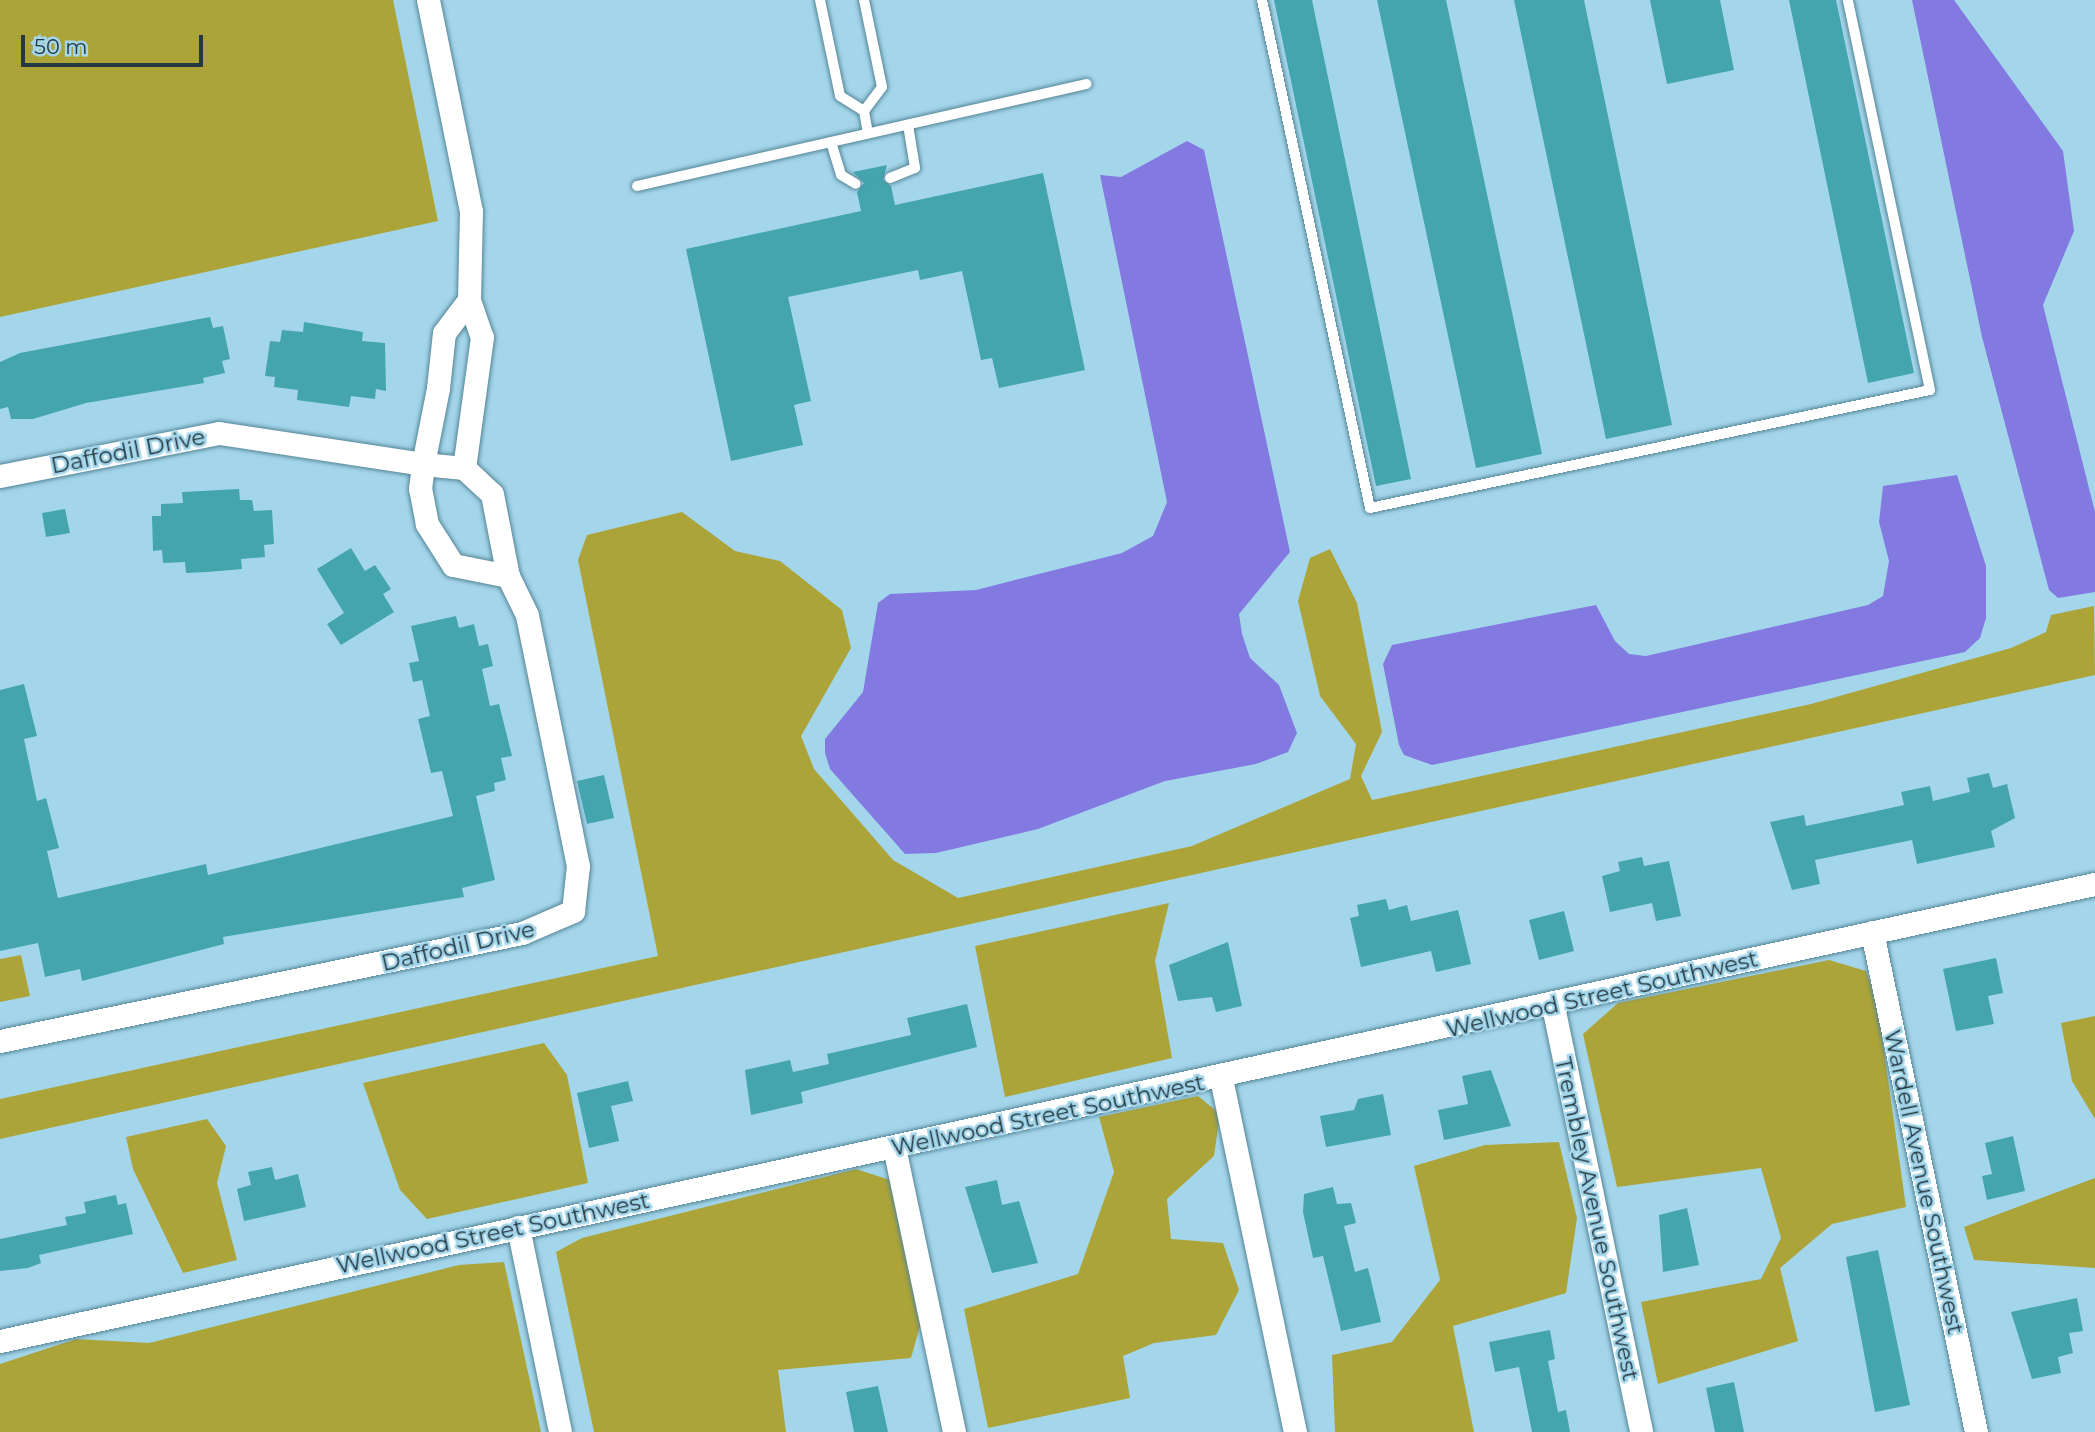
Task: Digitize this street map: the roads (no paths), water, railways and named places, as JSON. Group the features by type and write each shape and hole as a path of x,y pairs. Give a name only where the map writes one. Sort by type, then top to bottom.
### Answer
{"street":[{"path":"428,0 471,211 468,300 482,337 464,468"},
{"path":"468,300 444,332 419,489 437,546 453,565 508,576"},
{"name":"Daffodil Drive","path":"0,476 219,433 464,468 492,494 508,576 527,615 578,866 573,911 522,933 0,1041"},
{"name":"Wellwood Street Southwest","path":"0,1341 517,1227 1553,1006 1872,932 2095,884"},
{"name":"Wardell Avenue Southwest","path":"1872,932 1976,1432"},
{"name":"Trembley Avenue Southwest","path":"1553,1006 1641,1432"},
{"path":"1221,1078 1295,1432"},
{"path":"894,1147 954,1432"},
{"path":"517,1227 560,1432"}],"lane":[{"path":"820,0 840,96 864,111"},
{"path":"864,0 882,87 864,111 868,134"},
{"path":"1262,0 1370,508 1930,390 1848,0"},
{"path":"637,186 1087,84"},
{"path":"890,178 915,168 908,125"},
{"path":"831,142 841,175 856,184"}]}
